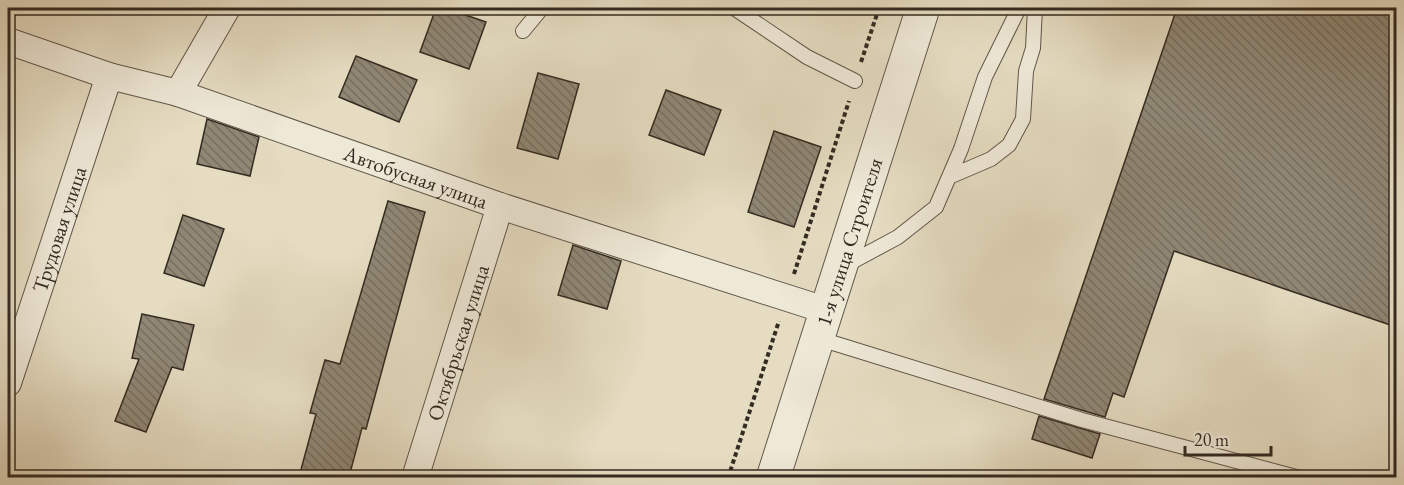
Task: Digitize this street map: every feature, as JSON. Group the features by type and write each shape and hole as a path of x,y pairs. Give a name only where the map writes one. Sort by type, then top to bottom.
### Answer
{"street":[{"path":"178,93 227,8"},
{"name":"1-я улица Строителя","path":"773,477 923,8"},
{"name":"Автобусная улица","path":"8,41 109,76 178,93 500,206 786,298 821,324"},
{"name":"Трудовая улица","path":"8,383 109,76"},
{"name":"Октябрьская улица","path":"414,477 500,206"}],"lane":[{"path":"523,31 542,8"},
{"path":"734,8 807,57 855,81"},
{"path":"839,268 898,237 936,207 961,149 985,77 1019,8"},
{"path":"949,177 992,159 1009,145 1014,136 1023,118 1026,70 1033,48 1035,8"},
{"path":"821,324 1082,420 1300,477"}],"path":[{"path":"728,477 879,8"}],"building":[{"path":"436,8 445,8 486,22 469,69 420,52"},
{"path":"1177,8 1396,8 1396,327 1174,251 1124,397 1113,393 1105,417 1044,399"},
{"path":"356,56 417,80 399,122 339,97"},
{"path":"538,73 579,84 558,159 517,148"},
{"path":"666,90 721,110 704,155 649,135"},
{"path":"207,119 259,137 250,176 197,164"},
{"path":"774,131 821,147 794,227 748,212"},
{"path":"388,201 425,212 366,429 362,428 349,477 299,477 316,414 310,413 325,360 340,364"},
{"path":"183,215 224,229 204,286 164,273"},
{"path":"573,245 621,261 607,309 558,295"},
{"path":"142,314 194,325 183,370 172,367 146,432 115,421 139,359 132,358"},
{"path":"1039,416 1100,434 1092,458 1032,439"}]}
